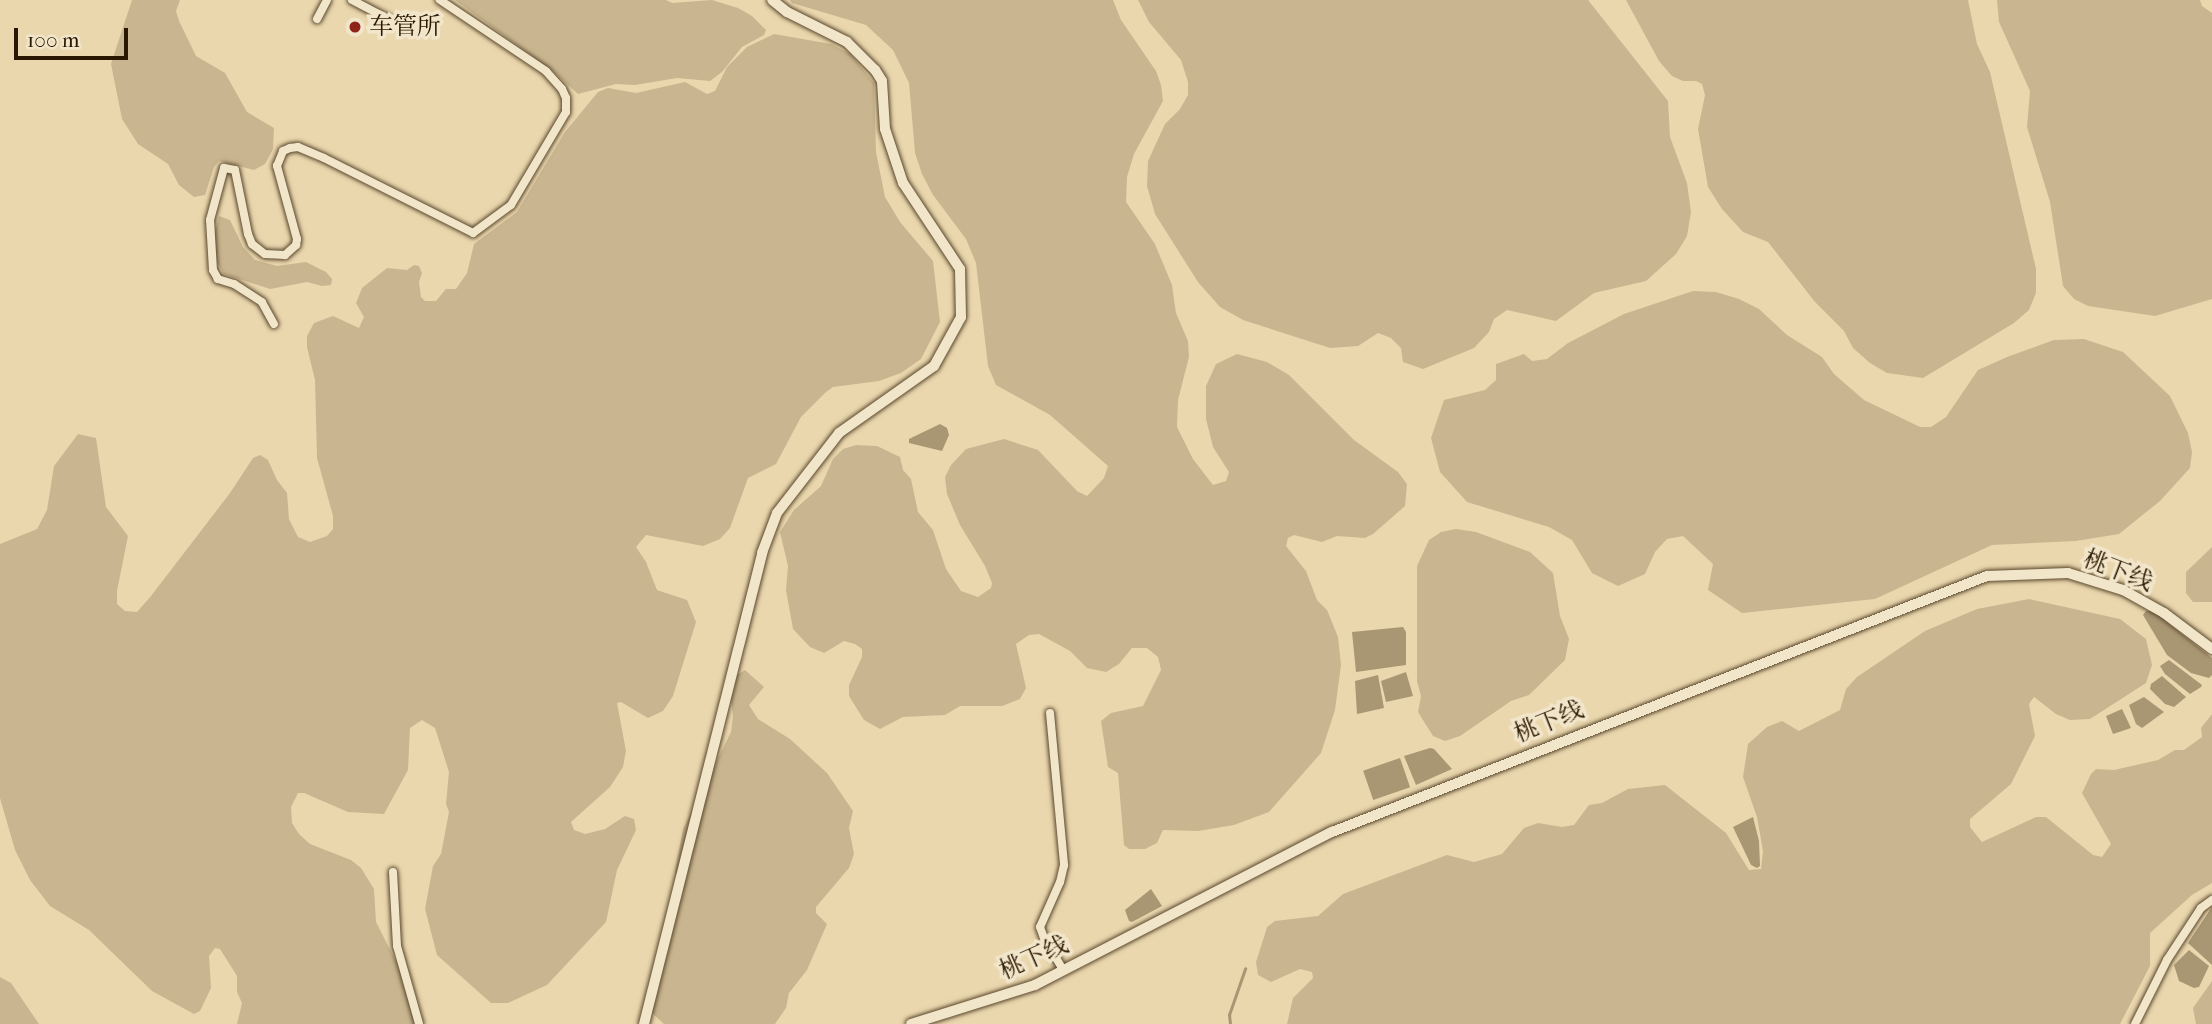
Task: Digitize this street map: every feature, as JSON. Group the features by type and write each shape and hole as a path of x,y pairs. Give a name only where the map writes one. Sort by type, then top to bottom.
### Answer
{"main road":[{"name":"桃下线","path":"911,1024 1035,985 1332,832 1987,576 2068,573 2123,590 2164,612 2212,649"}],"street":[{"path":"317,19 327,0"},
{"path":"352,0 390,20"},
{"path":"274,324 262,302 234,284 218,279 213,270 210,220 224,168 234,170 248,234 252,244 265,254 285,255 296,245 277,166 283,151 298,147 473,233 511,205 566,112 566,98 556,79 440,0"},
{"path":"643,1024 762,553 777,513 839,433 934,366 961,317 960,269 903,183 885,129 882,81 875,70 847,42 787,12 772,0"},
{"path":"1050,713 1064,865 1060,883 1040,927 1063,970"},
{"path":"393,872 397,946 419,1024"},
{"path":"2135,1024 2167,960 2201,908 2212,900"}],"shaded area":[{"path":"132,0 180,0 176,11 196,56 225,73 247,112 274,128 273,149 265,164 254,170 219,161 214,167 205,195 194,197 179,185 168,164 138,144 122,119 111,64"},
{"path":"455,0 666,0 672,3 712,0 738,8 752,16 766,30 764,35 742,47 722,72 710,81 677,78 635,85 616,84 578,94 553,71"},
{"path":"790,0 1113,0 1121,20 1156,71 1161,85 1163,101 1134,154 1127,177 1126,202 1155,244 1172,285 1176,313 1188,341 1189,357 1178,400 1177,427 1193,459 1213,485 1226,481 1229,472 1213,447 1206,419 1206,386 1216,364 1237,354 1267,362 1289,375 1354,440 1398,472 1407,484 1405,506 1365,538 1337,536 1322,542 1294,535 1288,538 1286,546 1306,571 1317,600 1327,610 1338,637 1341,665 1335,710 1321,753 1269,812 1234,825 1198,831 1163,830 1157,843 1145,849 1129,849 1124,845 1118,773 1108,767 1101,721 1111,713 1143,706 1161,670 1158,657 1147,648 1132,648 1119,664 1106,672 1087,668 1070,651 1039,634 1029,635 1016,644 1026,688 1020,699 1002,706 960,706 945,715 903,717 880,729 864,720 849,696 849,685 862,657 862,649 844,641 824,653 810,647 793,629 786,590 788,566 780,532 794,510 821,486 833,459 843,449 856,445 877,446 900,457 903,470 911,479 918,512 933,530 946,569 961,591 978,597 991,588 992,583 960,525 947,494 945,477 951,465 966,449 1004,439 1038,450 1077,491 1087,496 1104,478 1108,466 1050,415 996,385 988,366 976,263 966,239 933,195 922,174 915,153 909,83 893,50 866,25 792,3"},
{"path":"1138,0 1588,0 1668,101 1670,137 1687,183 1691,212 1687,236 1676,254 1646,281 1594,293 1556,321 1507,310 1494,319 1489,332 1474,348 1423,369 1403,362 1401,348 1391,338 1378,333 1358,346 1330,348 1243,320 1220,307 1198,282 1155,214 1147,186 1148,161 1165,124 1180,109 1188,95 1188,82 1181,60 1149,22"},
{"path":"1626,0 1968,0 1977,44 1990,72 2036,269 2036,293 2029,310 2014,323 1923,378 1887,373 1870,363 1853,348 1844,331 1815,302 1768,242 1743,232 1722,209 1708,187 1698,129 1705,95 1702,84 1672,76 1659,61"},
{"path":"1997,0 2200,0 2202,6 2212,13 2212,299 2155,316 2088,306 2074,299 2063,286 2050,202 2027,127 2030,91 1999,22"},
{"path":"774,34 831,44 850,54 874,83 876,152 885,197 900,222 933,261 940,322 921,359 901,373 879,381 833,387 826,392 801,417 776,464 748,478 730,528 720,539 703,546 646,535 636,547 646,562 657,590 687,600 696,622 673,696 663,711 648,718 621,702 617,703 626,751 623,767 610,787 571,822 574,830 585,834 605,829 625,816 634,819 636,830 617,870 606,922 547,985 508,1003 491,1003 437,955 425,909 433,866 441,854 449,812 446,804 449,772 435,728 422,720 410,728 408,770 384,814 348,812 304,793 298,793 291,807 292,823 299,834 310,844 351,860 361,868 374,889 376,922 401,971 416,1024 237,1024 242,1003 237,992 237,976 220,949 215,948 209,956 211,988 200,1011 194,1014 152,991 89,930 50,906 30,880 15,850 0,798 0,544 37,529 47,510 54,466 78,434 96,438 106,507 128,536 117,591 117,604 125,611 137,612 151,596 230,493 253,458 260,455 268,460 277,480 287,493 289,519 298,537 310,542 327,536 333,529 333,516 317,458 315,380 307,347 307,336 314,323 333,316 359,328 364,317 356,303 362,288 387,268 407,270 414,265 419,266 422,273 419,282 421,297 425,301 436,301 446,289 456,289 467,273 474,244 517,212 565,132 598,92 608,88 636,93 685,82 707,94 715,91 727,67 747,47"},
{"path":"219,216 230,220 243,247 255,260 277,266 306,262 326,272 332,279 331,285 322,286 307,282 270,289 224,274 217,262 213,240"},
{"path":"1693,291 1716,292 1759,309 1787,335 1822,357 1834,374 1864,400 1920,427 1931,427 1946,417 1978,370 2007,357 2054,340 2084,339 2123,352 2170,396 2188,433 2192,452 2190,468 2160,501 2119,534 2076,541 1992,545 1875,599 1742,613 1708,590 1713,564 1683,536 1667,539 1655,552 1645,574 1618,586 1592,573 1572,540 1549,527 1467,502 1440,472 1431,438 1444,400 1485,390 1496,380 1496,364 1524,354 1532,361 1547,359 1568,343 1624,314"},
{"path":"940,424 947,428 949,435 942,451 909,443 909,439"},
{"path":"1456,529 1476,532 1530,552 1553,573 1560,616 1569,639 1565,660 1529,695 1511,701 1460,736 1445,741 1433,736 1418,712 1421,696 1417,681 1417,566 1429,540 1441,532"},
{"path":"2212,547 2212,602 2193,602 2186,593 2186,572"},
{"path":"2029,599 2120,619 2146,639 2152,665 2146,683 2090,719 2070,720 2056,714 2034,697 2029,704 2035,736 2011,784 1970,819 1970,827 1982,842 2036,817 2046,817 2093,855 2102,857 2111,844 2082,793 2091,774 2096,769 2114,770 2158,760 2175,750 2184,750 2202,737 2201,728 2212,714 2212,883 2192,895 2150,933 2150,966 2120,1024 1287,1024 1293,998 1313,978 1312,972 1300,969 1271,982 1258,975 1256,962 1267,927 1275,921 1318,916 1343,894 1447,855 1474,862 1502,854 1524,828 1538,823 1562,827 1574,825 1589,805 1602,803 1628,789 1665,785 1726,833 1749,870 1761,869 1763,851 1757,817 1743,777 1748,744 1767,727 1782,721 1799,731 1840,710 1846,689 1857,677 1925,631 1977,609"},
{"path":"2146,611 2153,611 2212,658 2212,675 2209,678 2191,673 2167,655 2143,615"},
{"path":"1403,627 1406,632 1406,665 1356,672 1352,632"},
{"path":"2169,660 2202,685 2201,687 2190,694 2165,674 2160,666"},
{"path":"745,670 764,687 749,705 758,719 790,739 827,773 853,811 849,828 854,854 849,868 816,907 816,913 827,924 807,970 789,993 786,1008 775,1024 664,1024 651,1012 648,995 662,932 681,896 675,871 683,829 731,732 731,699 737,675"},
{"path":"1406,672 1413,696 1386,702 1381,681"},
{"path":"1378,675 1384,708 1357,714 1355,681"},
{"path":"2162,676 2186,697 2174,707 2165,704 2150,689 2151,684"},
{"path":"2144,697 2164,712 2142,728 2136,724 2129,705"},
{"path":"2122,709 2131,728 2113,734 2106,716"},
{"path":"1430,748 1452,769 1416,785 1404,756"},
{"path":"1400,758 1410,787 1373,800 1363,771"},
{"path":"1753,817 1759,841 1760,866 1757,868 1751,865 1733,827"},
{"path":"1151,889 1162,906 1132,922 1129,921 1125,910"},
{"path":"2212,907 2212,965 2188,943"},
{"path":"2189,950 2209,966 2199,987 2194,988 2179,981 2174,965"},
{"path":"0,977 11,983 39,1024 0,1024"},
{"path":"2212,981 2212,1024 2196,1024 2193,1008"}],"waterway":[{"path":"1230,1024 1229,1015 1245,969"}],"place":[{"name":"车管所","path":"355,27"}]}
